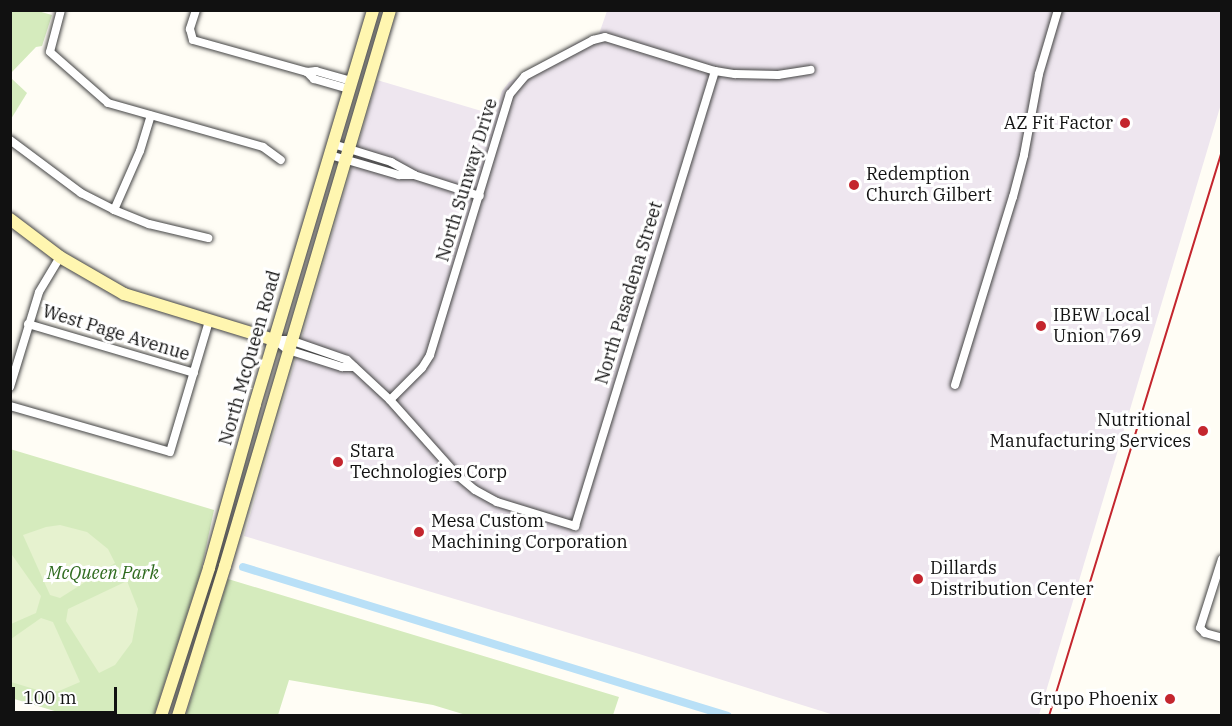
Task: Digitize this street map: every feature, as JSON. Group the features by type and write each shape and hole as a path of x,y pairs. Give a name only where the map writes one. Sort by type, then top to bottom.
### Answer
{"main road":[{"name":"North McQueen Road","path":"161,716 210,561 373,10"},
{"name":"North McQueen Road","path":"178,716 225,566 390,10"},
{"path":"10,219 60,257 124,294 274,340"},
{"path":"210,561 225,566"}],"street":[{"path":"61,10 50,52 108,103 263,147 281,160"},
{"path":"196,10 190,29 193,40 351,85"},
{"path":"955,386 1013,197 1024,155 1039,74 1058,10"},
{"name":"North Sunway Drive","path":"390,400 422,368 430,355 510,94 525,76 593,40 605,37 715,71 757,77 811,70"},
{"name":"North Pasadena Street","path":"390,400 454,472 475,490 497,502 575,526 715,71"},
{"path":"114,210 140,151 151,116"},
{"path":"11,141 81,193 114,210 149,224 208,238"},
{"path":"331,150 399,175 414,175 480,195"},
{"path":"10,387 39,292 60,257"},
{"path":"10,406 170,452 209,321"},
{"name":"West Page Avenue","path":"28,324 194,373"},
{"path":"274,340 342,367 354,367 390,400"},
{"path":"1221,559 1200,628 1205,633 1221,638"}],"shaded area":[{"path":"607,11 1221,11 1221,104 1039,715 834,715 636,653 244,536 377,80 495,115 502,91 509,82 578,42 599,34"}],"green space":[{"path":"11,10 38,11 52,15 42,46 36,47 11,73"},
{"path":"11,78 27,93 11,119"},
{"name":"McQueen Park","path":"10,449 214,510 201,571 154,715 68,715 11,698"},
{"path":"60,525 87,532 108,549 115,563 60,598 50,595 23,535"},
{"path":"10,552 41,596 36,613 11,624"},
{"path":"228,579 619,697 613,715 466,715 433,705 289,680 278,715 186,715"},
{"path":"127,581 138,609 132,642 115,665 99,673 66,621 68,609"},
{"path":"41,618 53,622 80,682 59,691 44,692 11,682 11,639"}],"waterway":[{"path":"243,567 728,716"}],"railway":[{"path":"1049,716 1222,151"}],"place":[{"name":"AZ Fit Factor","path":"1125,123"},
{"name":"Redemption Church Gilbert","path":"854,185"},
{"name":"IBEW Local Union 769","path":"1041,326"},
{"name":"Nutritional Manufacturing Services","path":"1203,431"},
{"name":"Stara Technologies Corp","path":"338,462"},
{"name":"Mesa Custom Machining Corporation","path":"419,532"},
{"name":"Dillards Distribution Center","path":"918,579"},
{"name":"Grupo Phoenix","path":"1170,699"}]}
